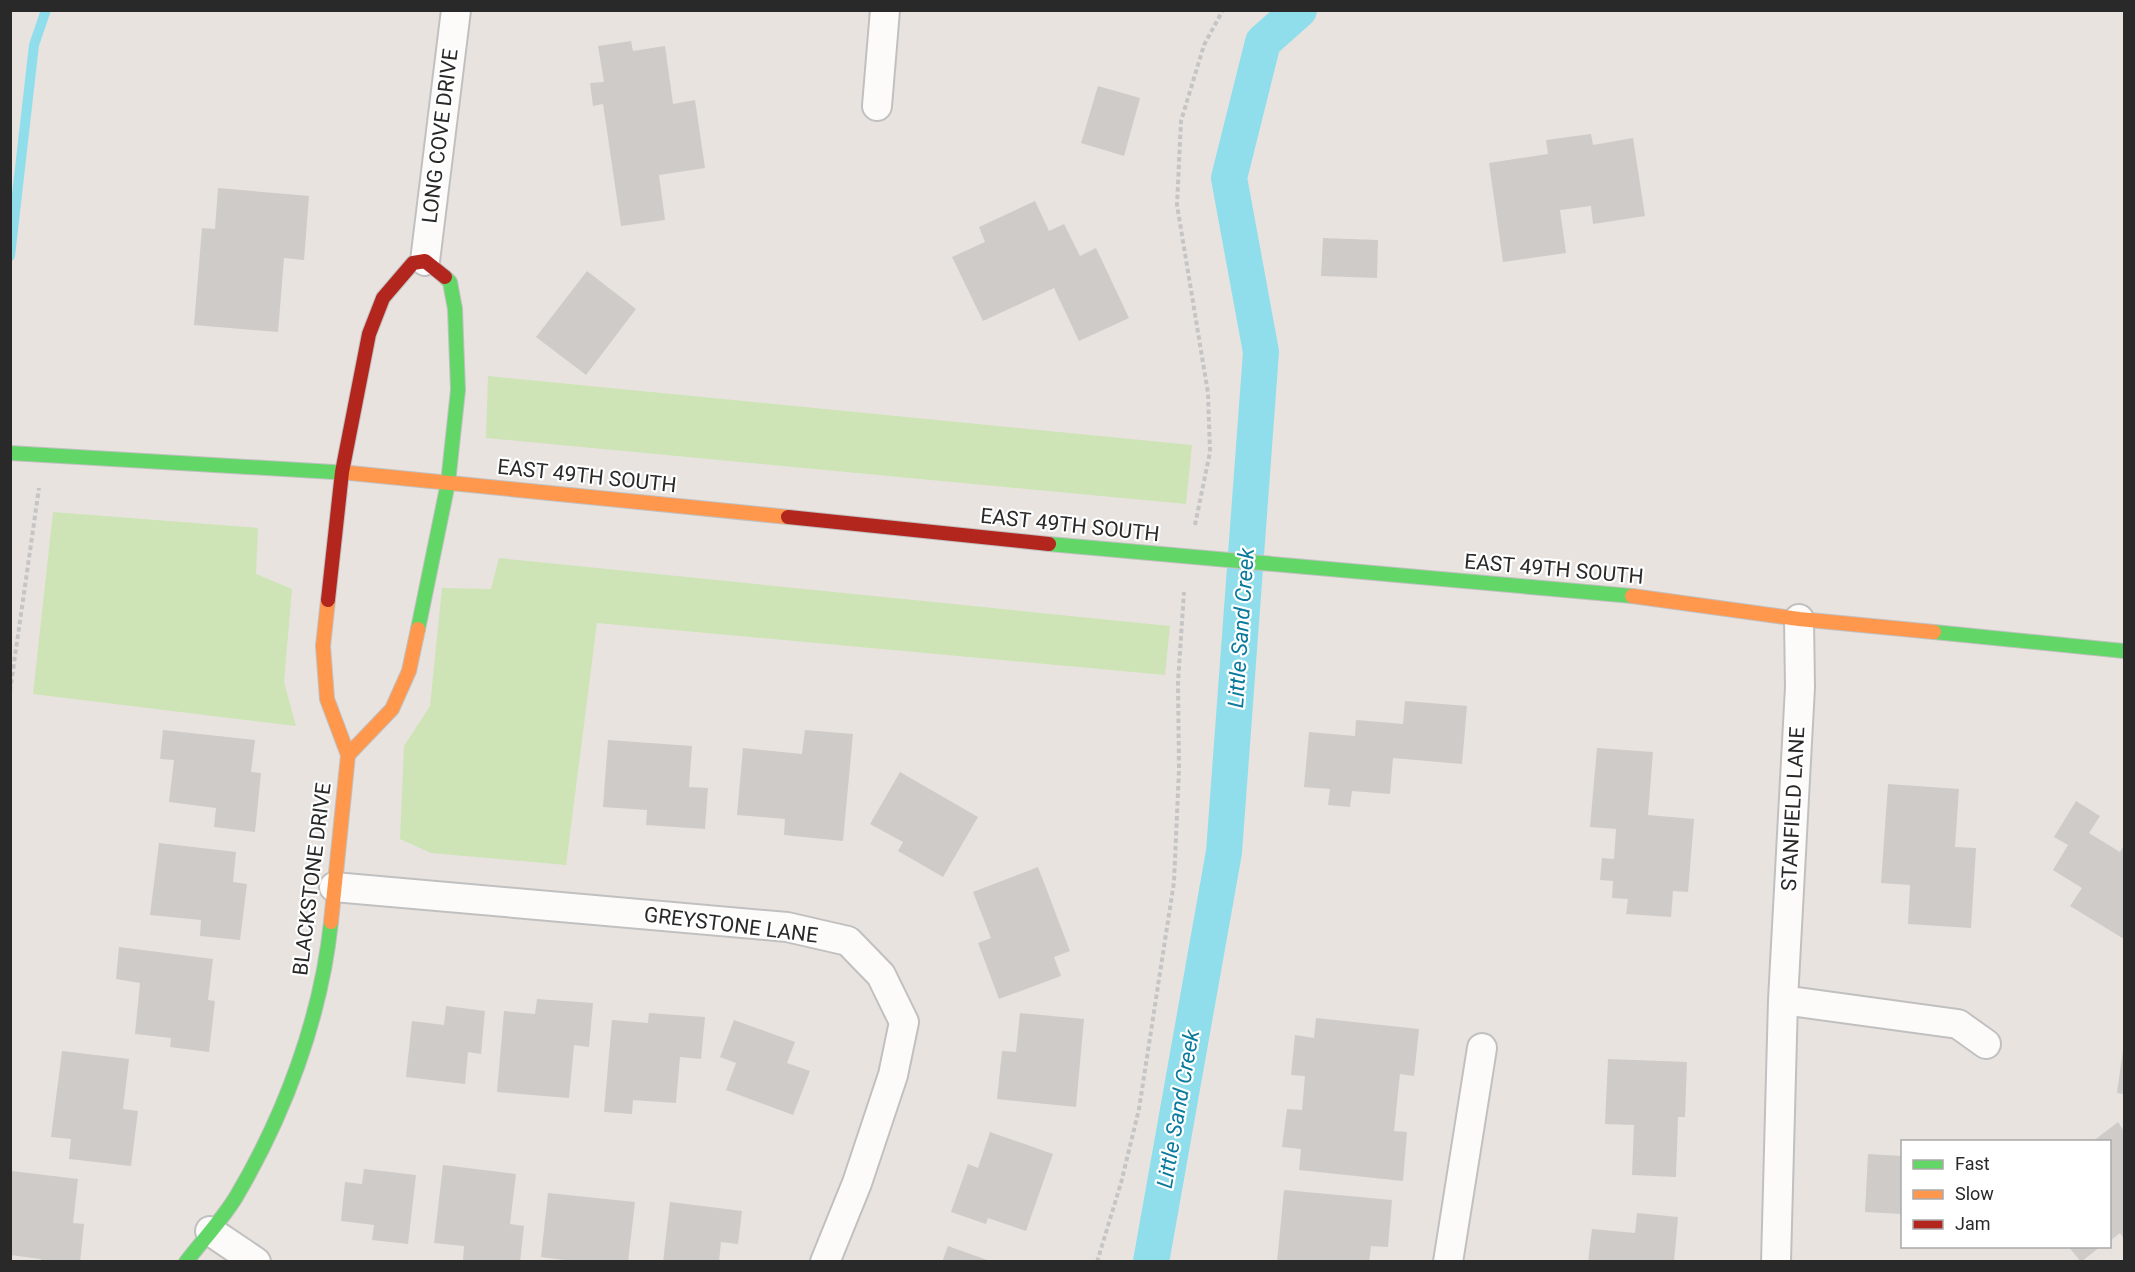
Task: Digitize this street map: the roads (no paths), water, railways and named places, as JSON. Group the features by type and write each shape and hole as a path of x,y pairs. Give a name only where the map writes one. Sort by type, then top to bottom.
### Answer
{"street":[{"name":"LONG COVE DRIVE","path":"425,261 456,10"},
{"path":"877,106 885,10"},
{"path":"342,472 369,334 383,298 413,263 425,261 450,282 455,309 458,390 448,483 409,671 392,710 348,755"},
{"name":"EAST 49TH SOUTH","path":"10,453 342,472 1207,560 1275,564 1674,600 1799,619 2124,651"},
{"name":"BLACKSTONE DRIVE","path":"186,1262 236,1198 275,1123 304,1046 327,958 348,755 327,699 323,646 342,472"},
{"name":"STANFIELD LANE","path":"1776,1262 1783,1000 1800,687 1799,619"},
{"name":"GREYSTONE LANE","path":"334,887 787,927 848,941 881,975 904,1022 893,1075 857,1183 825,1262"},
{"path":"1783,1000 1958,1024 1986,1044"},
{"path":"1448,1262 1482,1048"},
{"path":"210,1231 256,1262"}],"waterway":[{"path":"10,256 34,45 46,10"},
{"name":"Little Sand Creek","path":"1151,1262 1224,852 1261,352 1229,178 1263,42 1299,10"}]}
